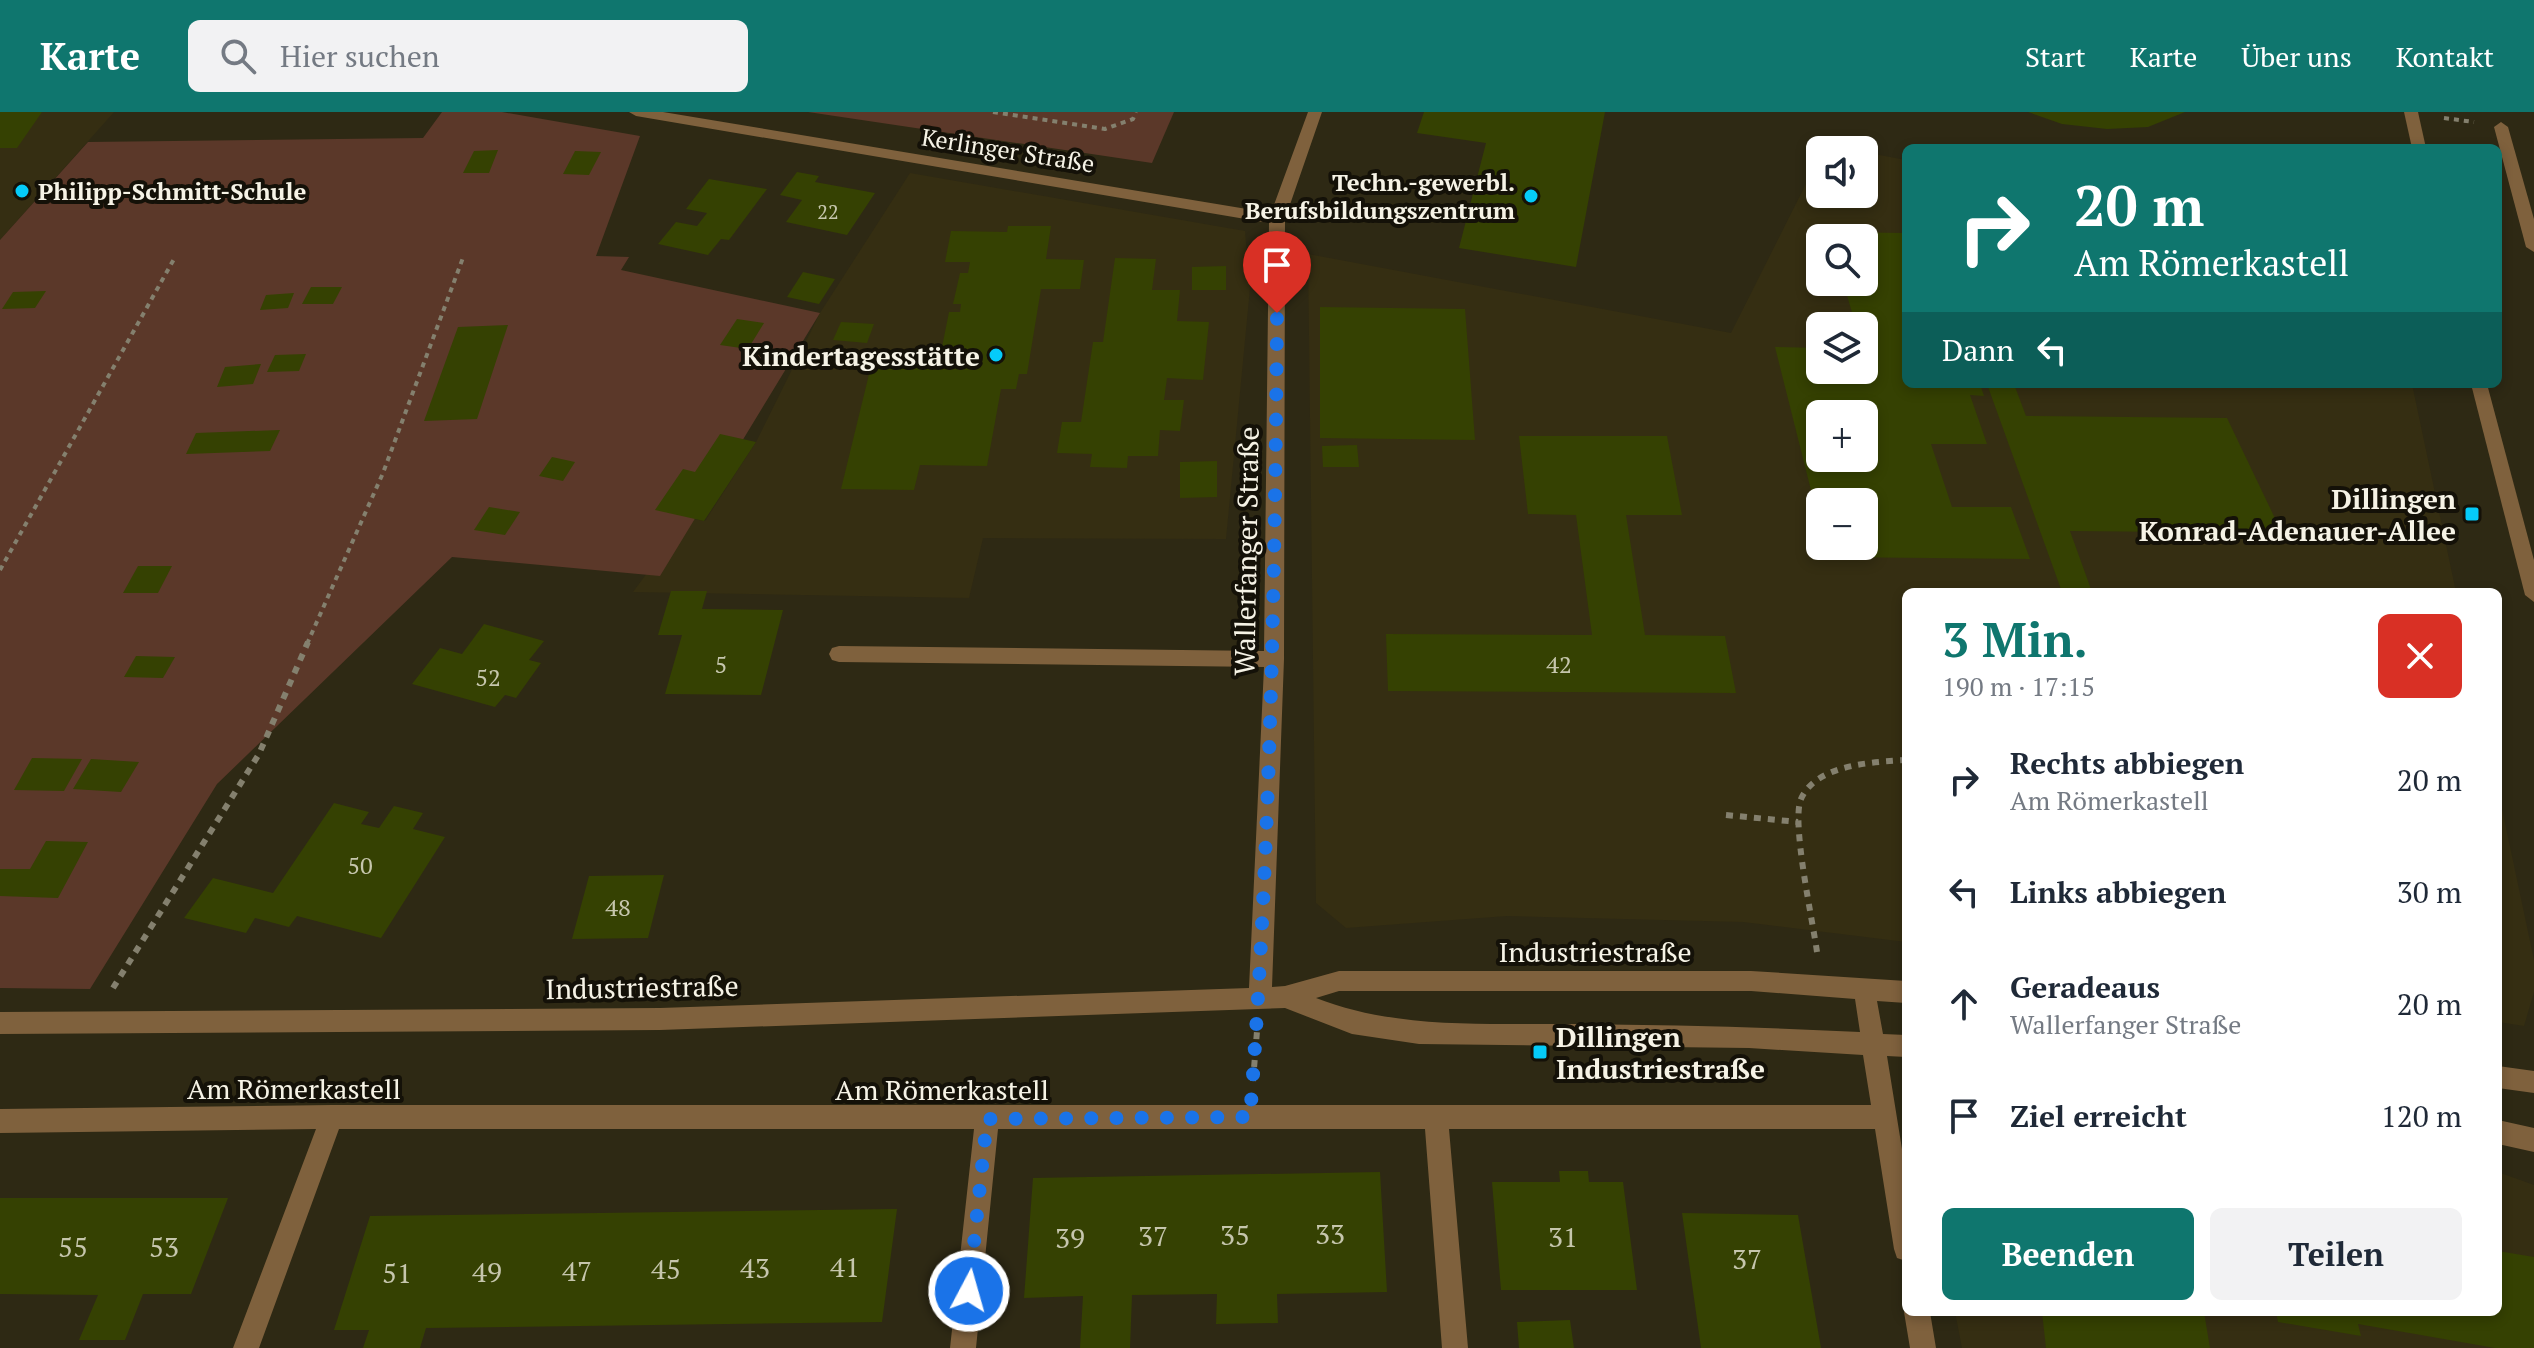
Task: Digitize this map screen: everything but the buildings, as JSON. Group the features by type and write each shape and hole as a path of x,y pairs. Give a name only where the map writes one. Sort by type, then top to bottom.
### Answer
{"street":[{"name":"Kerlinger Straße","path":"636,112 1277,219"},
{"name":"Wallerfanger Straße","path":"1260,997 1274,659 1277,219 1315,112"},
{"path":"2411,112 2418,144"},
{"path":"2501,127 2530,222 2534,247"},
{"path":"2480,388 2534,595"},
{"path":"839,654 1274,659"},
{"name":"Industriestraße","path":"0,1023 660,1019 1285,997 1339,981 1751,981 1902,992"},
{"path":"1864,987 1902,1225"},
{"name":"Industriestraße","path":"1285,997 1352,1023 1419,1033 1872,1042 1902,1046"},
{"path":"2502,1078 2534,1082"},
{"path":"246,1348 332,1117"},
{"name":"Am Römerkastell","path":"0,1121 332,1117 1884,1117"},
{"path":"1436,1117 1455,1348"},
{"path":"963,1348 987,1119"},
{"path":"2502,1133 2534,1140"},
{"path":"1918,1316 1923,1348"}],"path":[{"path":"993,112 1105,129 1133,119 1136,112"},
{"path":"2411,112 2501,127"},
{"path":"91,1022 259,754 383,473 464,255"},
{"path":"0,570 174,259"},
{"path":"1822,984 1798,822 1801,798 1823,777 1854,763 1902,760"},
{"path":"1726,815 1798,822"},
{"path":"1250,1117 1260,997"}],"shaded area":[{"name":"Philipp-Schmitt-Schule","path":"0,112 114,112 0,240"},
{"path":"442,112 502,112 640,136 596,256 629,257 621,270 820,313 660,576 452,557 217,784 90,989 0,988 0,240 88,142 423,138"},
{"path":"808,112 1174,112 1152,163"},
{"path":"1878,155 1902,159 1902,388 2413,388 2455,588 1902,588 1902,942 1743,922 1507,916 1346,928 1316,903 1308,254 1731,333 1806,184 1806,208 1878,208"},
{"path":"910,173 1245,231 1250,288 1226,539 983,538 969,598 633,592 688,518 705,521 756,442 820,313"},
{"path":"2502,809 2534,960 2534,992 2524,1026 2502,1023"},
{"path":"2502,1173 2534,1185 2534,1348 1962,1348 1956,1316 2502,1316"}],"place":[{"name":"Philipp-Schmitt-Schule","path":"22,191"},
{"name":"Techn.-gewerbl. Berufsbildungszentrum","path":"1531,196"},
{"name":"Kindertagesstätte","path":"996,355"},
{"name":"Dillingen Konrad-Adenauer-Allee","path":"2472,514"},
{"name":"Dillingen Industriestraße","path":"1540,1052"}],"route":[{"path":"969,1291 987,1119 1250,1117 1260,997 1274,659 1277,313"}]}
